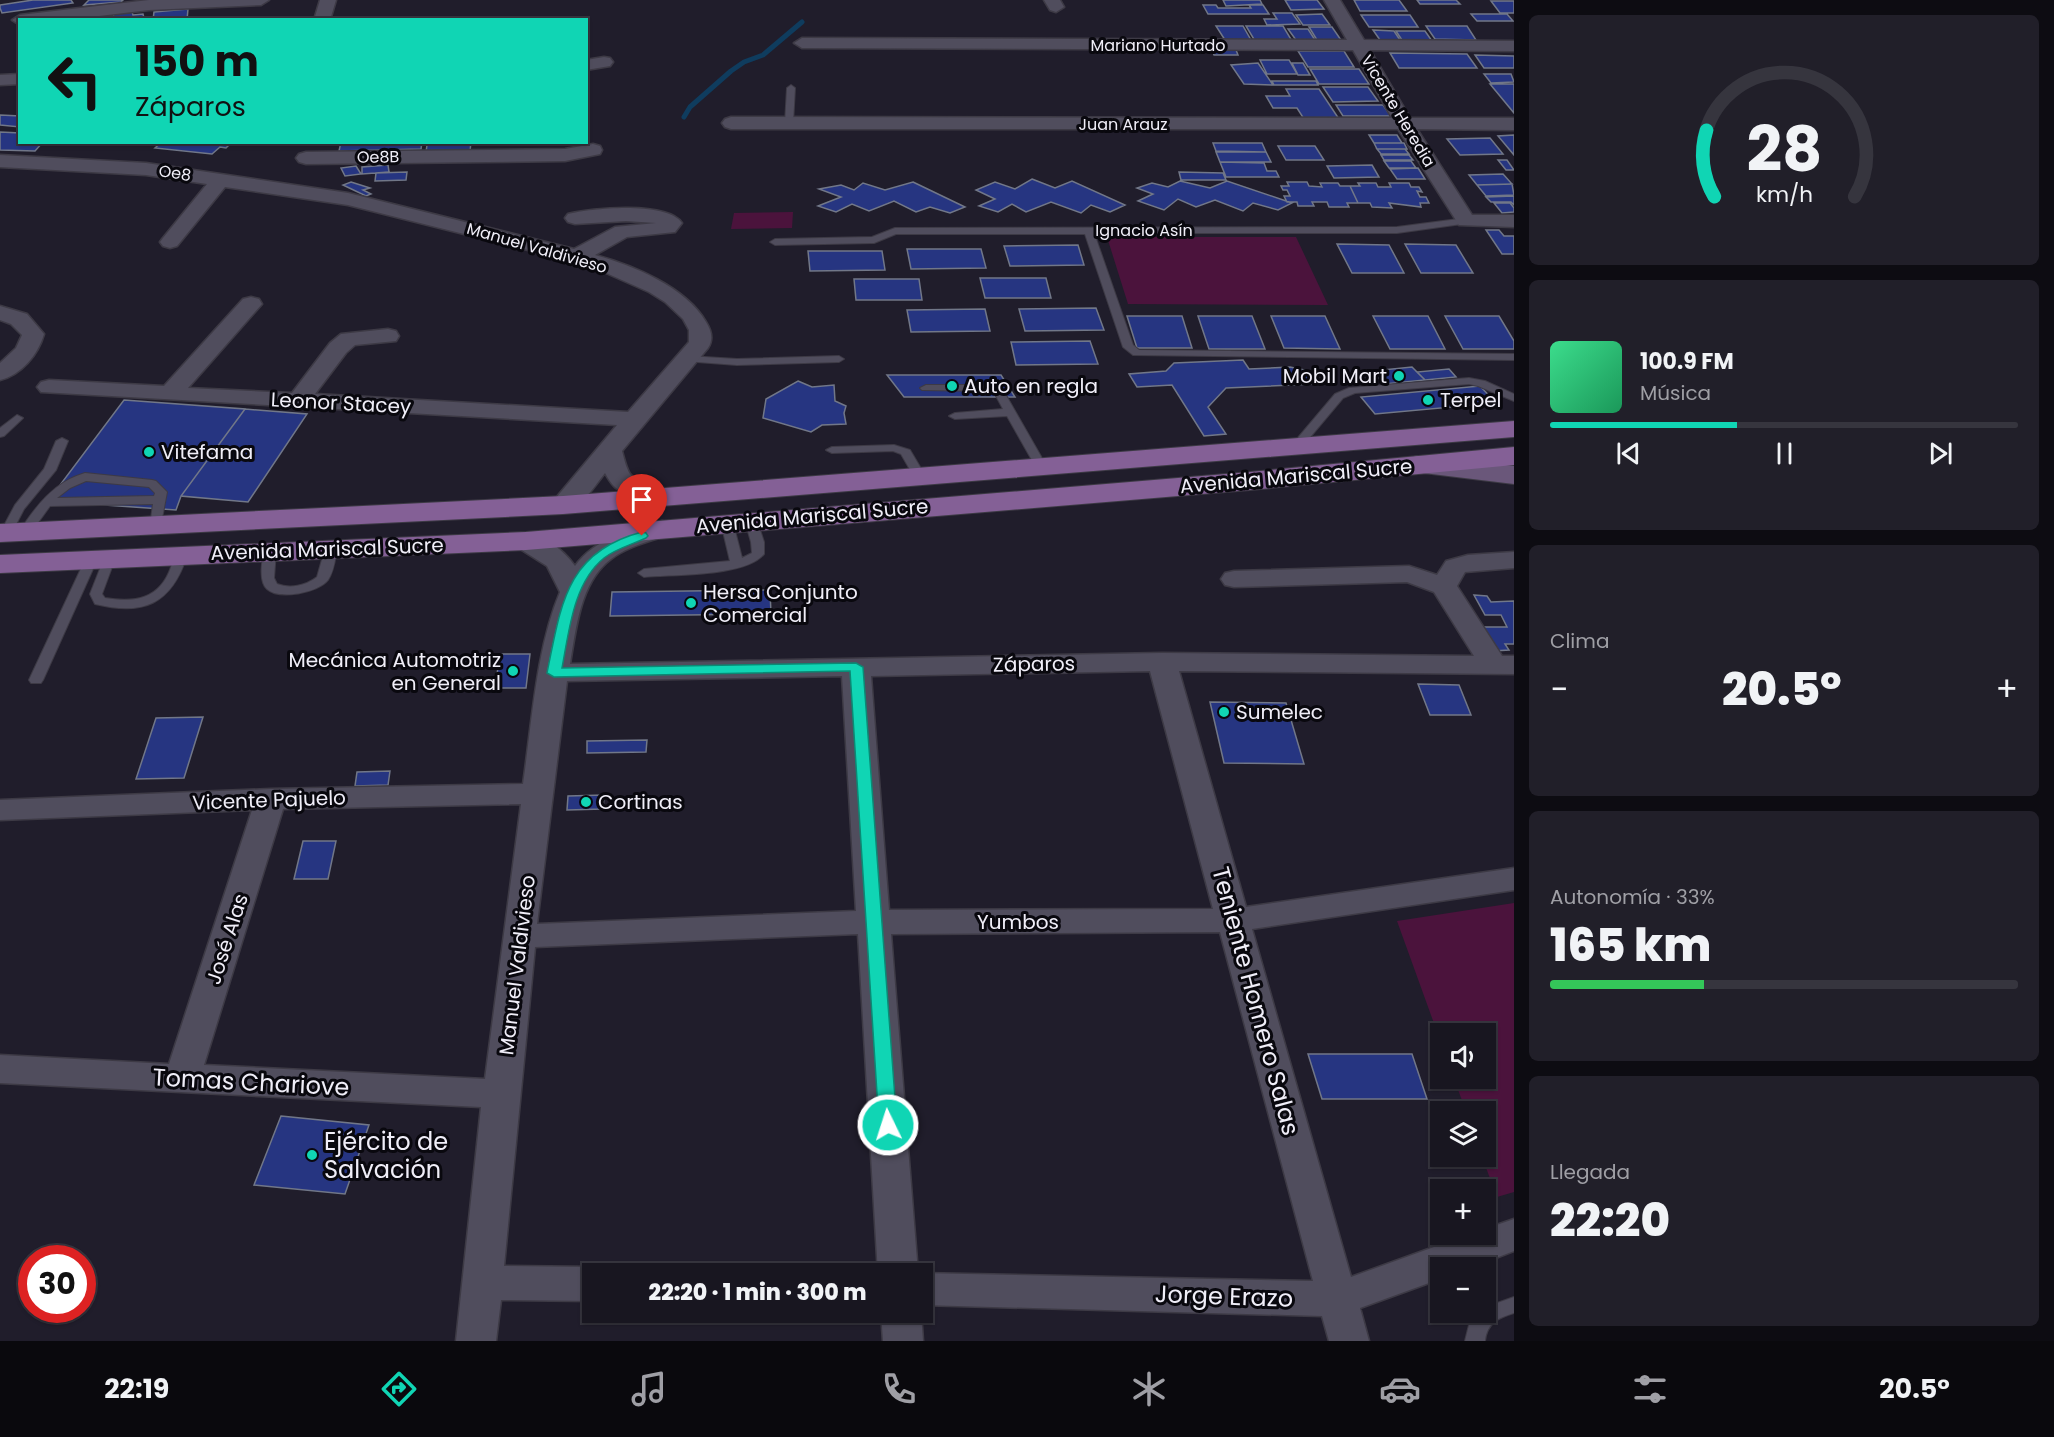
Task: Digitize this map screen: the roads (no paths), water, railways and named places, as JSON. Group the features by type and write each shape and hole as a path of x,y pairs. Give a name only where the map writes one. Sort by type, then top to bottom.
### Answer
{"main road":[{"name":"Avenida Mariscal Sucre","path":"10,533 158,513 278,519 563,505 1514,429"},
{"name":"Avenida Mariscal Sucre","path":"0,564 526,541 1514,456"},
{"path":"1417,465 1514,475"},
{"path":"270,551 278,519"}],"street":[{"path":"37,18 149,5 261,0"},
{"path":"323,18 328,0"},
{"name":"Vicente Heredia","path":"1332,0 1404,124 1466,221"},
{"path":"0,22 18,20"},
{"name":"Mariano Hurtado","path":"802,43 1514,46"},
{"name":"Juan Arauz","path":"731,123 1514,124"},
{"path":"303,150 348,199"},
{"name":"Oe8B","path":"303,150 565,155 593,150"},
{"name":"Oe8","path":"0,161 146,169 348,199"},
{"path":"170,242 220,180"},
{"name":"Manuel Valdivieso","path":"348,199 577,256 657,287 673,297 692,316 700,330 700,344 609,449 584,484 563,505"},
{"path":"575,219 644,216 658,217 672,223 668,228 622,231 577,256"},
{"name":"Ignacio Asín","path":"1466,221 1514,221"},
{"path":"170,394 251,304"},
{"path":"0,313 19,319 33,334 32,343 7,370 0,373"},
{"path":"0,330 33,334"},
{"path":"298,401 338,348 349,339 388,336"},
{"name":"Leonor Stacey","path":"49,387 634,419"},
{"path":"609,449 617,471 624,482 645,490 677,497"},
{"name":"Manuel Valdivieso","path":"476,1341 484,1283 501,1094 537,794 554,673 565,620 574,592 586,568 601,553 662,529"},
{"path":"526,541 552,554 565,569 574,592"},
{"path":"1444,586 1455,567 1468,562 1514,560"},
{"path":"1234,579 1409,574 1444,586 1504,665"},
{"name":"Záparos","path":"554,673 1162,662 1504,665"},
{"name":"Teniente Homero Salas","path":"1162,662 1349,1341"},
{"path":"856,667 897,1263"},
{"name":"Vicente Pajuelo","path":"0,810 271,799 537,794"},
{"name":"José Alas","path":"182,1079 271,799"},
{"name":"Yumbos","path":"520,936 874,922 1233,920 1514,879"},
{"name":"Tomas Chariove","path":"0,1069 501,1094"},
{"name":"Jorge Erazo","path":"933,1288 1338,1299 1514,1235"},
{"path":"484,1283 582,1284"},
{"path":"902,1323 903,1341"}],"lane":[{"path":"789,123 791,88"},
{"name":"Ignacio Asín","path":"775,242 874,240 895,231 1397,230 1466,221"},
{"path":"1088,230 1128,347 1137,353 1514,357"},
{"path":"688,359 729,362 839,359"},
{"path":"1297,446 1339,396 1353,390 1469,381 1490,387 1514,398"},
{"path":"926,388 992,389 999,392 1041,467"},
{"path":"955,416 1010,412"},
{"path":"0,434 17,418"},
{"path":"10,533 19,508 50,470 62,441"},
{"path":"832,450 894,448 901,450 906,453 920,477"},
{"path":"10,533 56,492 74,480 85,477 152,484 161,492 158,513 46,502"},
{"path":"644,573 737,565 754,560 758,554 758,546 739,522"},
{"path":"737,565 739,522"},
{"path":"270,551 268,578 271,586 291,590 311,587 321,580 331,549"},
{"path":"100,560 96,594 100,601 140,602 158,598 173,581 181,556"},
{"path":"36,680 100,560"},
{"path":"1474,1341 1476,1327 1490,1312 1514,1305"}],"waterway":[{"path":"684,117 690,107 731,71 744,62 763,55 802,22"}],"place":[{"name":"Mobil Mart","path":"1399,376"},
{"name":"Auto en regla","path":"952,386"},
{"name":"Terpel","path":"1428,400"},
{"name":"Vitefama","path":"149,452"},
{"name":"Hersa Conjunto Comercial","path":"691,603"},
{"name":"Mecánica Automotriz en General","path":"513,671"},
{"name":"Sumelec","path":"1224,712"},
{"name":"Cortinas","path":"586,802"},
{"name":"Ejército de Salvación","path":"312,1155"}]}
